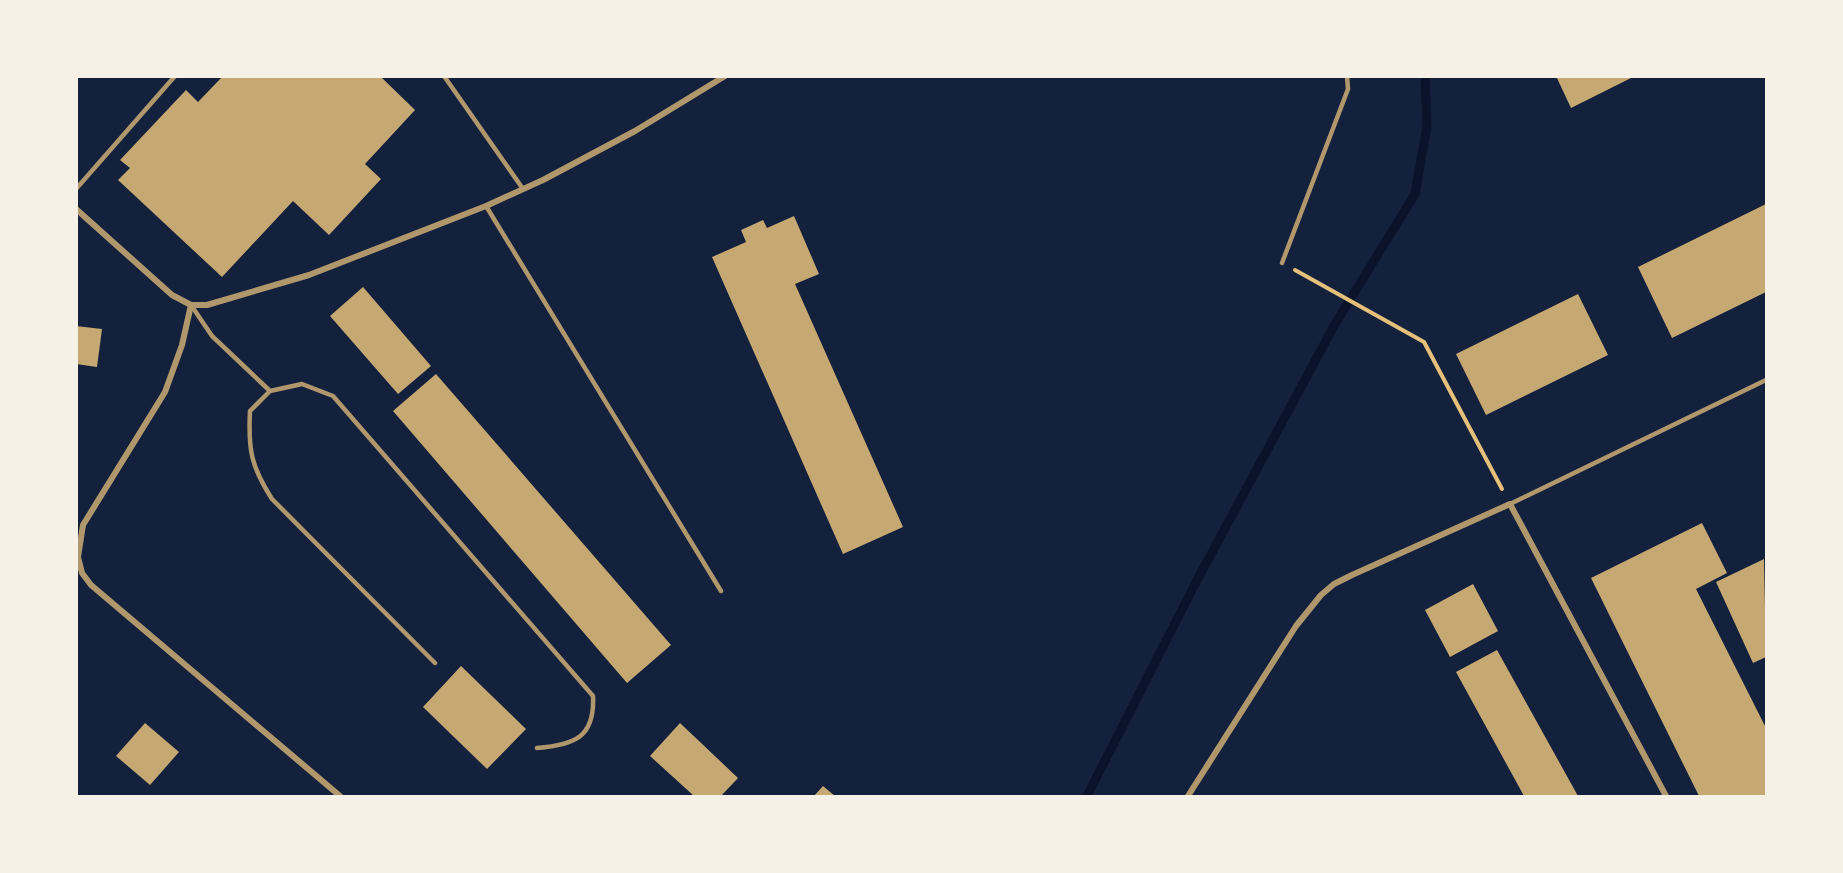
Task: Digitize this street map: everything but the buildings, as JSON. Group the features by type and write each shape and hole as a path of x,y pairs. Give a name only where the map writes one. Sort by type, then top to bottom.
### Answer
{"street":[{"path":"76,209 172,295 191,305 223,301 309,275 486,206 635,131 725,76"},
{"path":"191,305 182,345 165,392 83,525 78,558 82,573 91,585 340,796"},
{"path":"1188,796 1296,626 1334,584 1510,504 1666,796"}],"lane":[{"path":"76,189 175,76"},
{"path":"444,76 523,189"},
{"path":"1282,263 1348,89 1347,76"},
{"path":"486,206 721,591"},
{"path":"191,305 212,336 270,391"},
{"path":"1510,504 1767,380"},
{"path":"435,663 272,499 255,471 248,436 250,411 270,391 302,384 333,396 593,696 594,718 583,735 565,746 537,748"}],"path":[{"path":"1282,263 1424,342 1510,504"}],"waterway":[{"path":"1087,796 1195,584 1335,324 1415,194 1427,126 1425,76"}]}
